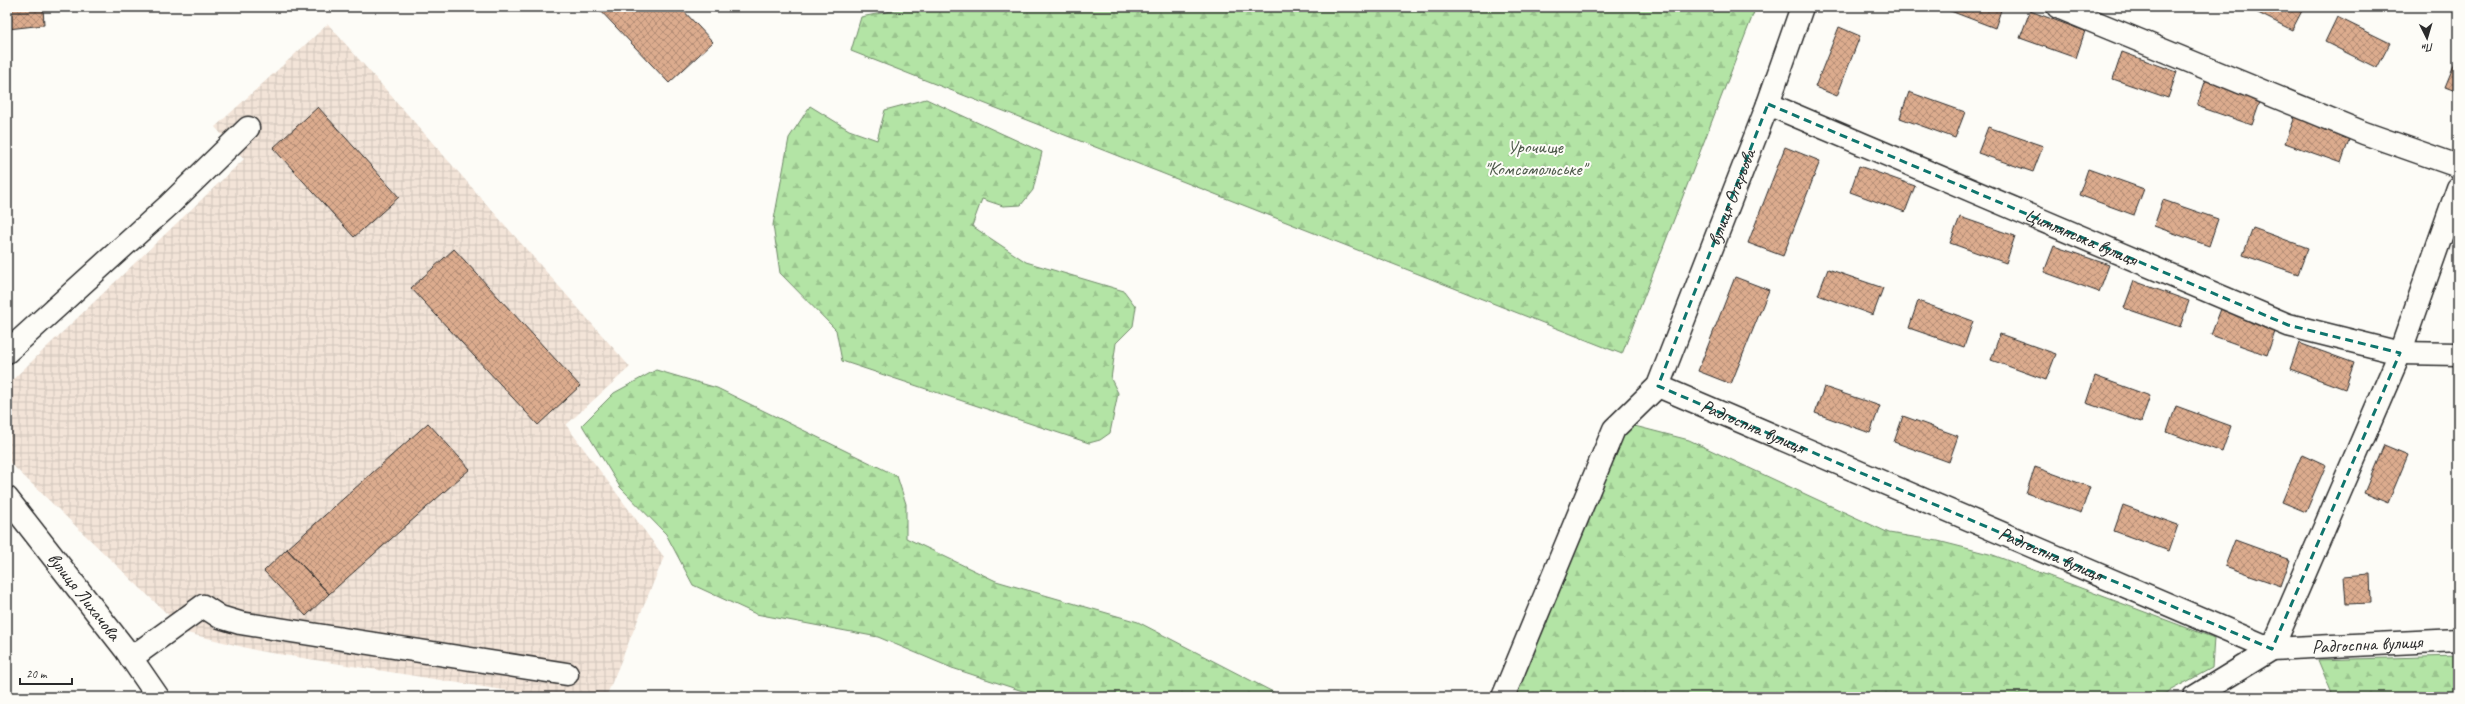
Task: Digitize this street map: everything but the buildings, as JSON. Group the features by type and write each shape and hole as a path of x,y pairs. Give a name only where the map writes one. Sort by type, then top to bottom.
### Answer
{"street":[{"name":"вулиця Огарьова","path":"1658,386 1768,104 1802,7"},
{"path":"2058,7 2364,133 2458,166"},
{"name":"Цимлянська вулиця","path":"1768,104 2288,325 2400,353 2458,354"},
{"path":"7,352 169,204 248,128"},
{"path":"2194,697 2272,649 2400,353 2458,188"},
{"path":"1503,697 1614,429 1658,386"},
{"name":"Радгоспна вулиця","path":"1658,386 2272,649 2458,640"},
{"name":"вулиця Лихачова","path":"7,498 131,658 158,697"},
{"path":"131,658 203,606 220,617 240,623 567,674"}],"highlighted area":[{"path":"1768,104 2288,325 2400,353 2272,649 1658,386"}],"shaded area":[{"path":"328,24 630,367 566,425 664,557 606,697 546,697 259,651 187,633 7,460 7,385 244,159 215,127"}],"green space":[{"name":"Урочище \"Комсомольське\"","path":"912,7 1756,7 1622,354 851,51 861,17"},
{"path":"926,99 1042,152 1033,190 1021,205 1003,206 982,199 972,226 1026,262 1124,291 1136,307 1133,326 1116,343 1111,379 1118,393 1110,433 1100,440 1089,443 842,361 836,330 780,273 773,225 789,138 810,106 849,130 877,140 885,110"},
{"path":"656,370 717,388 897,476 906,504 906,538 996,581 1138,622 1275,693 1277,697 1041,697 952,668 878,637 756,614 693,585 666,534 620,487 582,425 614,393"},
{"path":"1623,423 1689,440 1889,533 1938,541 1993,555 2214,638 2212,668 2158,697 1502,697"},
{"path":"2458,656 2458,697 2333,696 2318,660"}]}
